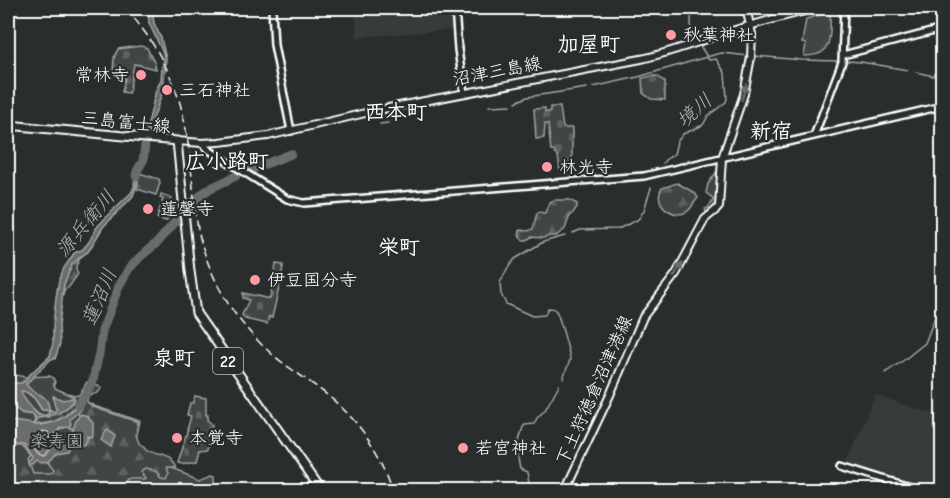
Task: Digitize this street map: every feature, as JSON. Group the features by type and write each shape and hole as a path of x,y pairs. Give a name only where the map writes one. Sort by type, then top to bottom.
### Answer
{"main road":[{"name":"下土狩徳倉沼津港線","path":"565,490 610,395 643,317 676,274 705,219 719,209 722,158 749,74 752,48 746,8"},
{"name":"沼津三島線","path":"177,141 202,143 247,140 356,115 654,56 750,25 817,8"},
{"name":"三島富士線","path":"8,125 177,141 196,313 320,490"}],"street":[{"path":"272,8 274,45 291,131"},
{"path":"455,8 464,93"},
{"path":"814,136 840,69 843,55 844,8"},
{"path":"843,55 942,29"},
{"path":"202,143 209,150 287,199 304,204 635,177 942,106"},
{"path":"842,466 918,490"}],"shaded area":[{"path":"355,8 450,8 452,30 357,37"},
{"path":"942,383 942,490 916,487 847,464 875,395 933,414"}],"green space":[{"path":"830,12 829,38 826,48 816,55 804,56 806,44 802,43 806,19"},
{"path":"141,46 147,48 156,69 134,64 129,93 122,92 125,78 113,71 114,58 118,49"},
{"path":"653,76 665,82 665,100 651,99 643,93 642,78"},
{"path":"550,107 560,107 563,128 572,128 572,169 560,171 558,156 551,151 548,124 545,124 544,138 536,139 534,109 545,108 545,112 550,112"},
{"path":"717,171 718,207 707,214 705,209 714,199 706,193 708,184"},
{"path":"139,173 159,179 156,195 137,189"},
{"path":"677,183 695,193 698,198 689,210 679,214 667,210 660,201 662,188"},
{"path":"161,194 172,198 166,221 157,218 163,199 160,198"},
{"path":"570,200 577,204 565,229 556,236 531,237 523,240 519,235 520,230 533,229 538,212 545,213 549,202"},
{"path":"83,254 76,267 78,274 64,290 61,303 66,276"},
{"path":"276,264 283,265 272,318 269,317 267,324 245,319 242,315 249,300 243,298 243,293 270,299"},
{"path":"8,376 50,376 55,382 55,388 74,397 53,413 27,388 25,391 35,399 41,409 49,411 49,414 43,416 34,410 22,396 20,390 25,385 13,386 34,418 49,417 73,402 75,406 65,416 53,422 8,429"},
{"name":"楽寿園","path":"8,377 75,395 79,395 87,382 94,385 84,400 94,406 140,421 135,443 166,466 200,479 216,475 216,490 8,490"},
{"path":"97,385 101,388 99,392 89,395 87,402 93,407 138,422 136,435 139,443 146,450 169,460 175,468 166,468 168,473 166,478 161,477 155,471 146,469 141,472 145,479 128,480 126,484 119,483 117,486 122,490 8,490 8,437 17,446 22,446 31,456 28,460 33,474 49,474 53,470 48,461 54,454 65,447 81,443 89,437 90,432 77,412 77,406 93,386"},
{"path":"195,396 206,398 206,415 208,415 207,420 212,424 212,435 208,449 200,450 197,461 181,464 177,463 191,416 187,415 190,403 193,403"},
{"path":"67,427 72,428 71,440 58,439 56,434"}],"water":[{"path":"148,8 152,8 154,23 161,38 166,59 163,91 148,133 146,132 156,90 161,80 164,59 149,23"},
{"path":"140,166 133,196 103,227 88,252 72,265 64,284 59,325 60,344 55,359 51,359 26,384 32,391 46,399 49,409 54,412 57,409 53,396 63,400 75,399 59,413 38,418 35,425 54,422 70,412 79,402 82,404 80,411 70,419 69,427 60,428 55,434 58,440 67,441 69,447 67,451 56,453 48,462 37,461 29,465 33,458 24,445 17,445 12,440 8,441 8,425 11,418 12,421 34,424 35,418 13,407 8,390 9,385 25,381 50,356 56,297 64,268 75,252 82,250 89,242 97,227 131,193 134,187 135,172","holes":["21,391 28,393 42,410 49,410 49,414 39,415 28,404"]},
{"path":"81,414 87,416 93,423 93,436 87,436 87,441 83,445 74,447 70,440 76,420"},
{"path":"108,430 115,436 111,447 101,440"}],"waterway":[{"name":"境川","path":"691,8 691,28 696,39"},
{"name":"境川","path":"663,163 674,154 677,142 683,134 703,125 708,116 726,102 725,73 716,59 709,60 701,47"},
{"path":"593,87 722,53 749,56"},
{"path":"754,56 838,61"},
{"path":"847,61 908,70"},
{"path":"916,72 942,78"},
{"path":"516,102 527,97 587,88"},
{"path":"489,106 511,105"},
{"path":"380,124 388,123"},
{"name":"源兵衛川","path":"136,176 143,161 145,145"},
{"name":"蓮沼川","path":"250,170 291,154"},
{"name":"蓮沼川","path":"78,405 92,384 102,331 119,286 128,270 158,242 202,194 236,176"},
{"name":"境川","path":"573,233 580,230 618,229 637,220 644,210 651,188"},
{"name":"境川","path":"563,378 570,359 556,311 548,308 545,315 532,316 506,304 501,294 500,283 515,259 543,242 565,236"},
{"path":"885,373 925,343 942,305"},
{"name":"境川","path":"535,490 529,484 527,472 520,469 518,452 520,438 523,427 534,424 559,385"}],"railway":[{"path":"125,8 153,44 174,85 188,142 201,242 223,295 257,340 283,363 320,389 358,425 378,456 393,490"}],"place":[{"name":"秋葉神社","path":"671,35"},
{"name":"常林寺","path":"141,75"},
{"name":"三石神社","path":"167,90"},
{"name":"林光寺","path":"547,167"},
{"name":"蓮馨寺","path":"148,209"},
{"name":"伊豆国分寺","path":"255,280"},
{"name":"本覚寺","path":"177,438"},
{"name":"若宮神社","path":"463,448"}],"district":[{"name":"加屋町","path":"589,44"},
{"name":"西本町","path":"396,112"},
{"name":"新宿","path":"771,131"},
{"name":"広小路町","path":"227,161"},
{"name":"栄町","path":"399,247"},
{"name":"泉町","path":"174,358"}]}
